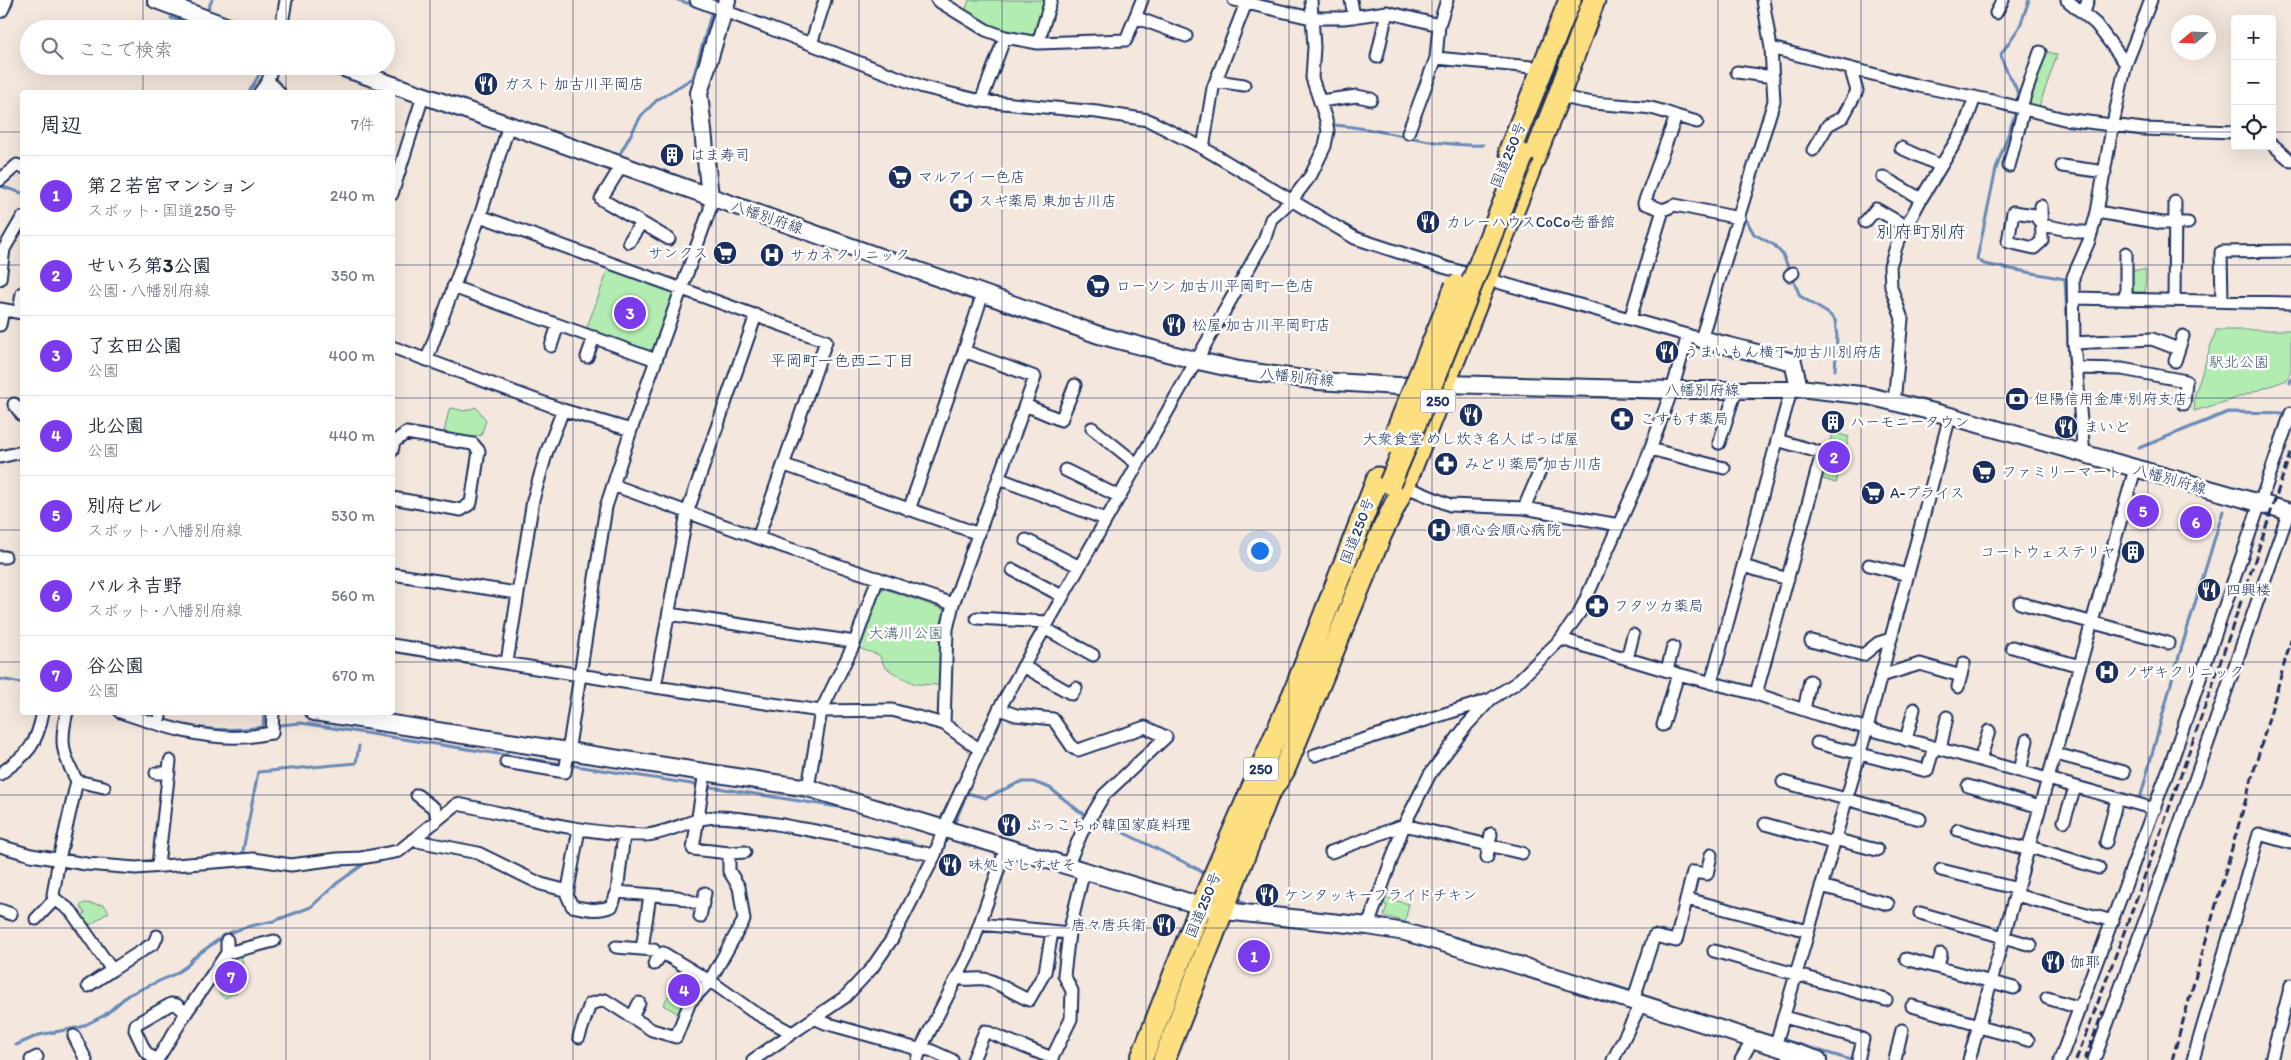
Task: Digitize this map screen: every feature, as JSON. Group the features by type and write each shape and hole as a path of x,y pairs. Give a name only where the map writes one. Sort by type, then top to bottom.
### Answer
{"highway":[{"name":"国道250号","path":"1164,1060 1224,912 1267,796 1317,674 1391,482 1424,403 1517,153 1570,0"},
{"name":"国道250号","path":"1517,153 1586,0"},
{"name":"250","path":"1391,482 1445,384 1485,278 1559,96 1594,0"},
{"name":"国道250号","path":"1141,1060 1201,906 1294,692 1391,482"}],"main road":[{"path":"0,9 4,0"},
{"path":"156,0 210,20"},
{"path":"710,197 699,93 725,5"},
{"name":"八幡別府線","path":"364,75 1099,334 1194,360 1249,371 1318,381 1398,386 1445,384 1672,390 1795,389 1869,396 1950,416 2084,455 2290,511"},
{"path":"1695,337 1793,362 1795,389"},
{"path":"333,715 808,788 1224,912 1368,926 1405,932 1637,1002 1752,1041 1818,1060"}],"street":[{"path":"283,20 286,0"},
{"path":"696,0 725,5 811,44 923,87 981,101 1097,112 1148,120 1204,148 1355,238 1485,278 1695,337"},
{"path":"811,44 825,0"},
{"path":"937,0 986,30 1038,43 1126,40 1142,0"},
{"path":"1038,43 1050,0"},
{"path":"1234,0 1310,18 1354,17 1387,12 1439,25"},
{"path":"753,1060 844,997 872,968 892,939 935,855 943,829 999,709 1194,360 1264,241 1271,219 1292,200 1311,175 1325,146 1328,131 1312,78 1314,47 1310,18 1311,0"},
{"path":"1351,0 1354,17"},
{"path":"1408,133 1436,58 1439,25 1446,0"},
{"path":"1368,926 1404,825 1430,774 1467,725 1491,699 1516,683 1561,639 1580,612 1618,525 1695,337 1739,218 1776,107 1771,48 1763,0"},
{"path":"1996,13 2003,0"},
{"path":"2067,0 2084,13 2107,37 2126,64"},
{"path":"2084,13 2088,0"},
{"path":"2084,455 2074,343 2069,321 2074,298 2073,277 2092,232 2098,212 2113,124 2126,64 2151,0"},
{"path":"1204,148 1213,88 1246,3"},
{"path":"1377,57 1387,12"},
{"path":"1135,17 1186,36"},
{"path":"981,101 1005,36"},
{"path":"1771,48 2064,119 2143,129 2231,132"},
{"path":"2009,166 2020,107 2040,52"},
{"path":"1436,58 1532,67"},
{"path":"1813,150 1828,125 1843,117 1857,91 1852,74 1853,69"},
{"path":"1737,72 1773,77"},
{"path":"262,90 268,82 270,75"},
{"path":"1216,81 1244,85"},
{"path":"268,82 277,90"},
{"path":"1320,100 1357,92 1371,99"},
{"path":"395,185 423,96"},
{"path":"1559,96 1605,105 1644,107 1696,122"},
{"path":"1894,403 1902,319 1891,287 1890,266 1897,244 1921,199 1964,128 1976,97"},
{"path":"1676,116 1644,203 1663,210 1675,205 1739,218"},
{"path":"427,359 480,216 509,125"},
{"path":"2276,147 2291,160"},
{"path":"1901,148 1941,166"},
{"path":"0,180 17,165 20,166"},
{"path":"622,165 601,199 669,239"},
{"path":"2062,166 2074,173 2105,172"},
{"path":"1883,177 1921,199"},
{"path":"506,762 563,772 600,539 613,485 710,209 710,197"},
{"path":"2174,299 2175,202"},
{"path":"2041,206 2042,225 2079,232 2092,232"},
{"path":"1865,222 1876,209 1907,226"},
{"path":"1630,320 1663,210"},
{"path":"2098,212 2188,224"},
{"path":"480,216 826,341 785,465 758,538"},
{"path":"0,279 4,249 20,221"},
{"path":"629,242 642,223"},
{"path":"2222,301 2221,252 2289,251"},
{"path":"2126,253 2126,298"},
{"path":"453,287 656,360"},
{"path":"909,510 983,293"},
{"path":"2074,298 2291,303"},
{"path":"0,325 2,309 20,313"},
{"path":"655,687 687,513 756,315"},
{"path":"551,346 558,325"},
{"path":"2175,361 2184,336"},
{"path":"588,357 594,338"},
{"path":"2074,343 2152,339 2178,349"},
{"path":"395,348 563,410 631,430"},
{"path":"944,724 947,629 953,604 1000,479 1035,378 964,351"},
{"path":"2075,368 2122,369 2186,381 2184,404"},
{"path":"1025,406 1061,420 1075,402 1075,385"},
{"path":"1712,683 1777,440 1795,389"},
{"path":"1719,443 1736,390"},
{"path":"14,404 20,412"},
{"path":"507,662 533,500 547,451 563,410"},
{"path":"2060,1060 2155,809 2291,413"},
{"path":"1775,1047 1881,676 1950,416"},
{"path":"1092,428 1137,464"},
{"path":"395,441 406,433 473,444 479,451 471,503 461,510 395,499"},
{"path":"1756,694 1822,453 1777,440"},
{"path":"1650,449 1724,468"},
{"path":"0,457 20,452"},
{"path":"785,465 979,534"},
{"path":"1524,508 1542,466"},
{"path":"1969,1060 2135,469"},
{"path":"1065,470 1118,496"},
{"path":"1000,479 1105,518"},
{"path":"1391,482 1450,505 1524,508 1618,525"},
{"path":"613,485 758,538 953,604"},
{"path":"2094,1060 2161,877 2290,511"},
{"path":"1026,540 1078,566"},
{"path":"1869,565 1908,575"},
{"path":"1743,566 1788,580"},
{"path":"1013,570 1062,596"},
{"path":"395,574 517,593"},
{"path":"808,788 821,711 854,642 878,578"},
{"path":"2020,603 2092,624 2155,634 2168,643"},
{"path":"669,614 854,642"},
{"path":"977,618 1046,625 1093,655"},
{"path":"1627,658 1633,635"},
{"path":"1561,639 1672,672 1756,694 1906,740 2020,770 2075,788 2155,809"},
{"path":"1811,641 1830,641 1863,654 1878,644 1891,639"},
{"path":"395,645 655,687 821,711 884,709 944,724 980,750"},
{"path":"2018,645 2080,666"},
{"path":"1664,725 1672,672 1673,647"},
{"path":"1881,676 1920,664 1959,682 1964,663"},
{"path":"1023,666 1072,694 1076,688"},
{"path":"1804,710 1810,681"},
{"path":"1315,755 1491,699"},
{"path":"999,709 1016,715 1053,719 1073,748 1078,750 1145,728 1166,737 1104,794 1067,866"},
{"path":"1906,740 1914,710"},
{"path":"0,774 29,751 38,736 42,715"},
{"path":"66,715 62,730 64,756 78,781 52,895 55,900 71,911 112,970"},
{"path":"128,715 158,726 189,732 242,737 272,733 273,715"},
{"path":"1818,744 1927,771 1947,717"},
{"path":"1980,760 1989,731"},
{"path":"2020,770 2027,740"},
{"path":"2056,754 2124,772"},
{"path":"156,773 169,767 158,865"},
{"path":"705,772 693,849 729,853 744,852"},
{"path":"78,781 104,787"},
{"path":"1782,782 1912,821"},
{"path":"1968,786 1982,796 2040,807"},
{"path":"2064,821 2075,788"},
{"path":"417,795 435,809 437,819"},
{"path":"2106,842 2117,799"},
{"path":"0,846 31,855 136,868 253,859 291,865 337,858 361,858 399,851 457,804 579,829 624,834 647,835 698,819 717,818 772,823 935,855"},
{"path":"1765,824 1876,850"},
{"path":"1330,852 1404,825 1490,840 1522,853"},
{"path":"579,829 567,895 572,906 593,910 604,910 612,906 617,892 624,834"},
{"path":"1958,830 2030,848 2081,856 2099,868"},
{"path":"2193,1060 2259,834 2291,843"},
{"path":"412,840 478,853 541,884 568,891"},
{"path":"1487,857 1490,840"},
{"path":"917,1060 921,1048 969,954 1006,848"},
{"path":"579,1037 590,1004 605,1000 652,1030 676,1037 690,1002 709,982 744,920 740,886 729,871 729,853"},
{"path":"1618,1058 1637,1002 1654,936 1682,943 1687,899 1693,872 1707,874 1711,855"},
{"path":"973,1060 985,1031 1052,1059 1071,1019 1072,991 1064,976 1069,933 1084,870"},
{"path":"1941,870 2114,921"},
{"path":"1964,889 1967,877"},
{"path":"1821,886 1881,899"},
{"path":"617,892 678,897 702,905"},
{"path":"700,917 705,893"},
{"path":"616,947 648,950 650,895"},
{"path":"1687,899 1808,931"},
{"path":"36,919 55,900"},
{"path":"1920,913 1949,916 2004,938 2031,945"},
{"path":"980,924 1069,933"},
{"path":"957,978 964,980 979,978 989,980 1029,1000 1043,978 1052,932"},
{"path":"88,986 112,970 140,958 154,943 157,936"},
{"path":"186,1013 177,1005 171,1004 136,1024 135,1030 145,1051 156,1060 227,953 227,940"},
{"path":"227,953 274,941"},
{"path":"1714,951 1735,963 1796,974 1886,1000"},
{"path":"654,964 663,953 752,1011 792,1033"},
{"path":"1938,967 1941,954"},
{"path":"1906,959 2014,988"},
{"path":"2271,1060 2290,992"},
{"path":"2047,998 2080,1008"},
{"path":"632,1017 639,1003"},
{"path":"1917,1011 2028,1040"},
{"path":"1784,1017 1863,1038 1858,1060"},
{"path":"814,1018 860,1033 930,1050 952,1060"},
{"path":"1895,1060 1902,1030"},
{"path":"74,1036 86,1060"},
{"path":"1741,1060 1752,1041"}],"green space":[{"path":"969,0 1046,0 1035,33 1027,38 997,30 965,12"},
{"path":"2043,50 2057,55 2039,107 2029,105 2026,100"},
{"path":"609,267 670,289 673,297 654,348 647,351 586,330"},
{"path":"2130,270 2146,270 2145,292 2135,292 2129,287"},
{"name":"駅北公園","path":"2216,330 2291,330 2291,369 2287,380 2194,411 2195,394"},
{"path":"476,407 486,420 481,436 476,435 475,438 444,432 451,408 465,411"},
{"path":"1833,432 1849,437 1836,483 1819,478"},
{"name":"大溝川公園","path":"885,589 943,609 946,617 940,685 915,684 885,667 879,655 858,648 879,591"},
{"path":"1386,898 1409,904 1405,922 1384,916 1387,905 1384,904"},
{"path":"84,903 104,905 109,912 90,925 89,923 86,924 81,917 85,913 80,906"},
{"path":"241,956 248,982 237,992 225,998 220,994 213,980 220,971 222,972 227,959"},
{"path":"682,972 703,983 681,1015 663,1005"}],"waterway":[{"path":"208,9 212,0"},
{"path":"678,0 696,6"},
{"path":"2018,100 2016,88 2002,61 2001,54 2020,26 2029,0"},
{"path":"620,154 641,116 657,100 693,78 712,11 709,10"},
{"path":"171,18 177,20"},
{"path":"250,90 259,75"},
{"path":"2017,109 1996,169 1977,259 1984,264 2065,279 2069,362 2076,421"},
{"path":"1331,125 1369,129 1426,141 1483,145"},
{"path":"0,186 20,192"},
{"path":"1744,216 1754,234 1774,245 1783,255 1800,296 1829,314 1835,320 1837,337 1835,370"},
{"path":"2290,383 2291,379"},
{"path":"2139,448 2228,412 2289,413"},
{"path":"2140,799 2173,676 2223,511"},
{"path":"0,679 20,683"},
{"path":"167,721 215,729 250,729 263,727 264,715"},
{"path":"279,725 301,723 851,809"},
{"path":"242,856 258,772 356,763 359,746"},
{"path":"951,824 954,825 967,793 986,798 1020,782 1033,782 1050,788 1079,811 1198,869 1205,875"},
{"path":"650,829 677,821"},
{"path":"872,837 911,842"},
{"path":"229,933 274,921 311,907 336,884 368,861"},
{"path":"1236,898 1250,907"},
{"path":"1373,918 1401,923"},
{"path":"1424,929 1549,966"},
{"path":"16,1045 39,1035 81,1027 105,1015 128,995 175,974 222,937"},
{"path":"1606,983 1694,1012"},
{"path":"1718,1020 1762,1034"},
{"path":"1784,1040 1851,1060"}],"railway":[{"path":"2076,1060 2133,909 2187,757 2291,451"},
{"path":"2172,1060 2291,640"},
{"path":"2085,1060 2103,1011"}],"place":[{"name":"ガスト 加古川平岡店","path":"486,84"},
{"name":"はま寿司","path":"672,155"},
{"name":"マルアイ 一色店","path":"900,177"},
{"name":"スギ薬局 東加古川店","path":"961,201"},
{"name":"カレーハウスCoCo壱番館","path":"1428,222"},
{"name":"サンクス","path":"725,253"},
{"name":"サカネクリニック","path":"772,255"},
{"name":"ローソン 加古川平岡町一色店","path":"1098,286"},
{"name":"了玄田公園","path":"630,313"},
{"name":"松屋 加古川平岡町店","path":"1174,325"},
{"name":"うまいもん横丁 加古川別府店","path":"1667,352"},
{"name":"但陽信用金庫 別府支店","path":"2017,399"},
{"name":"大衆食堂 めし炊き名人 ぱっぱ屋","path":"1471,415"},
{"name":"こすもす薬局","path":"1622,419"},
{"name":"ハーモニータウン","path":"1833,422"},
{"name":"まいど","path":"2066,427"},
{"name":"せいろ第3公園","path":"1834,457"},
{"name":"みどり薬局 加古川店","path":"1446,464"},
{"name":"ファミリーマート","path":"1984,472"},
{"name":"A-プライス","path":"1873,493"},
{"name":"別府ビル","path":"2143,511"},
{"name":"パルネ吉野","path":"2196,522"},
{"name":"順心会順心病院","path":"1439,530"},
{"name":"コートウェステリヤ","path":"2133,552"},
{"name":"四興楼","path":"2209,590"},
{"name":"フタツカ薬局","path":"1597,606"},
{"name":"ノザキクリニック","path":"2107,672"},
{"name":"ぷっこちゅ韓国家庭料理","path":"1009,825"},
{"name":"味処 さしすせそ","path":"950,865"},
{"name":"ケンタッキーフライドチキン","path":"1267,895"},
{"name":"唐々唐兵衛","path":"1164,925"},
{"name":"第２若宮マンション","path":"1254,956"},
{"name":"伽耶","path":"2053,962"},
{"name":"谷公園","path":"231,977"},
{"name":"北公園","path":"684,990"}],"district":[{"name":"別府町別府","path":"1921,232"},
{"name":"平岡町一色西二丁目","path":"842,360"}]}
